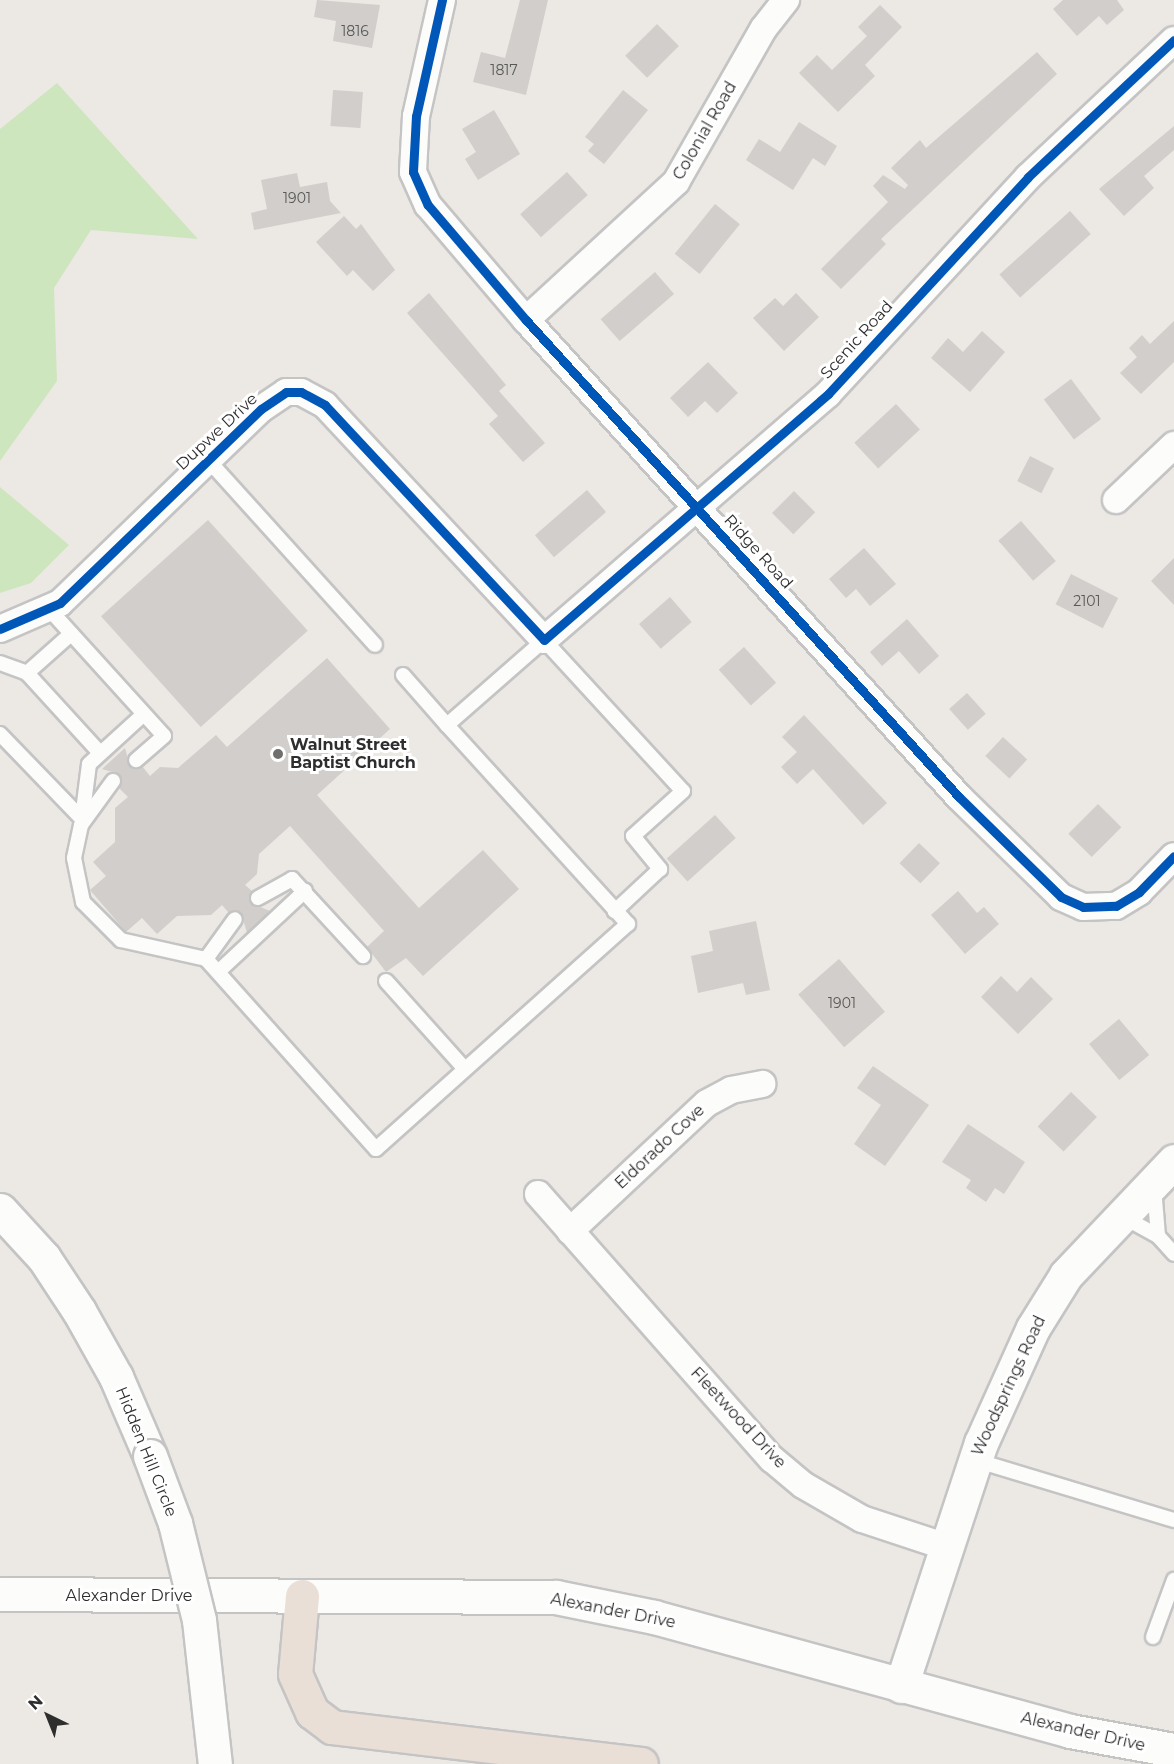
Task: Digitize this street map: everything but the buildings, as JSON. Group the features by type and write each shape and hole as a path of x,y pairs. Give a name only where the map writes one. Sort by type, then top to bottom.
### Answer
{"highway":[{"path":"302,1596 294,1674 312,1712 332,1727 641,1764"}],"street":[{"name":"Ridge Road","path":"442,0 416,116 411,163 419,188 526,320 959,797 1061,897 1098,907 1128,900 1174,856"},
{"name":"Colonial Road","path":"526,320 676,182 764,28 786,0"},
{"name":"Scenic Road","path":"544,640 828,394 1028,177 1174,40"},
{"name":"Dupwe Drive","path":"0,629 49,609 208,460 286,392 301,392 325,405 544,640"},
{"path":"1116,500 1174,445"},
{"name":"Eldorado Cove","path":"570,1231 707,1103 731,1090 762,1084"},
{"name":"Woodsprings Road","path":"901,1686 975,1460 1033,1328 1066,1275 1118,1214 1164,1172"},
{"name":"Fleetwood Drive","path":"538,1194 772,1459 803,1485 862,1519 947,1547"},
{"name":"Hidden Hill Circle","path":"0,1210 45,1258 78,1311 116,1377 150,1456 175,1522 199,1620 215,1764"},
{"name":"Alexander Drive","path":"0,1594 556,1597 654,1617 1070,1731 1174,1750"}],"lane":[{"path":"208,460 375,645"},
{"path":"49,609 164,736 136,760"},
{"path":"27,673 71,634"},
{"path":"447,725 544,640 683,791 633,836 660,869 615,910"},
{"path":"0,663 27,673 100,753"},
{"path":"144,714 89,764 74,858 83,902 121,940 206,959 376,1149 627,924 403,675"},
{"path":"0,734 82,819"},
{"path":"82,819 113,781"},
{"path":"258,898 292,879 363,956"},
{"path":"218,972 305,891"},
{"path":"206,959 235,919"},
{"path":"386,981 465,1069"},
{"path":"1158,1236 1164,1172"},
{"path":"1118,1214 1158,1236 1174,1254"},
{"path":"975,1460 1174,1520"},
{"path":"1153,1637 1174,1580"}],"green space":[{"path":"57,83 198,239 91,230 54,288 57,381 0,461 0,129"},
{"path":"0,487 69,545 31,583 0,593"}],"cycle path":[{"path":"442,0 416,116 413,172 428,205 526,320 959,797 1061,897 1083,907 1116,906 1139,892 1174,856"},
{"path":"0,629 60,603 261,409 286,392 301,392 325,405 544,640 828,394 1028,177 1174,40"}],"place":[{"name":"Walnut Street Baptist Church","path":"278,754"}]}
